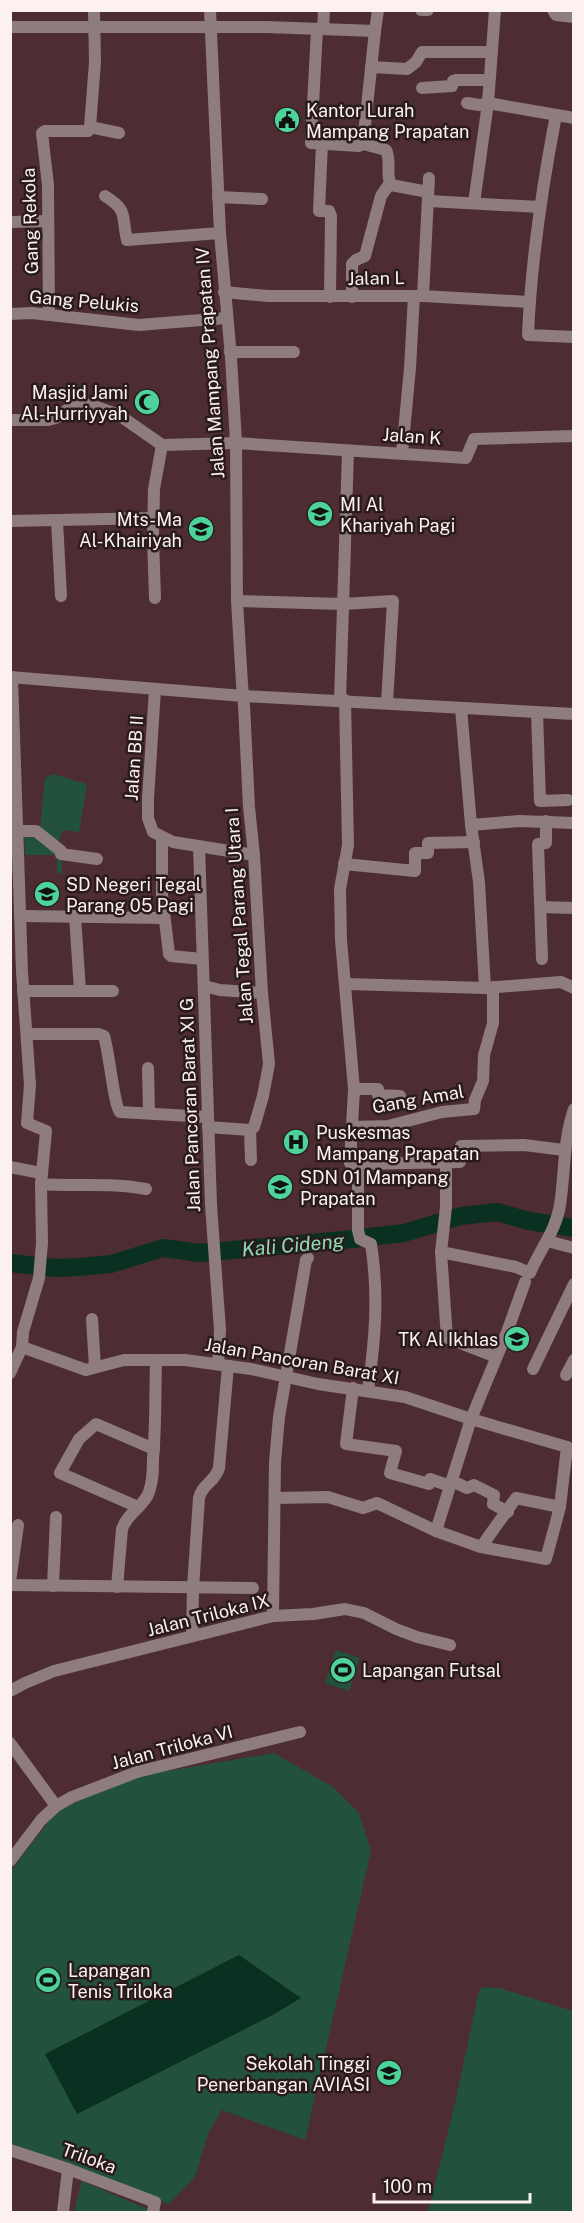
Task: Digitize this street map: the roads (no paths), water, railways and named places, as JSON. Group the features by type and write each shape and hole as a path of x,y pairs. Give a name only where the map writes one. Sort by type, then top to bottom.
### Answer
{"street":[{"path":"94,10 95,62 90,128 119,133"},
{"name":"Jalan Mampang Prapatan IV","path":"210,10 220,234 236,443 237,601 243,696"},
{"path":"324,10 320,29 317,143 319,210 329,211 331,216 330,297"},
{"path":"363,144 378,10"},
{"path":"421,10 428,10"},
{"path":"474,203 488,103 495,10"},
{"path":"553,10 556,15 570,14"},
{"path":"10,27 211,27 375,31"},
{"path":"371,67 407,69 416,62 422,52 492,52"},
{"path":"422,88 452,86 453,81 456,80 489,80"},
{"path":"467,103 479,105 488,103 573,118"},
{"path":"556,115 539,207 529,302 528,335 573,337"},
{"name":"Gang Rekola","path":"49,315 48,185 43,132 88,131 90,128"},
{"path":"317,143 359,146 363,144 386,150 388,153 390,183 381,196 365,256 352,264 352,297"},
{"path":"402,453 429,178"},
{"path":"390,183 429,196 474,203 539,207"},
{"path":"105,196 118,204 124,216 127,240 220,234"},
{"path":"218,197 262,199"},
{"path":"10,222 48,221"},
{"name":"Jalan L","path":"224,292 268,296 418,296 529,302"},
{"name":"Gang Pelukis","path":"10,314 32,313 139,325 226,318"},
{"path":"230,352 294,352"},
{"path":"10,420 48,420 56,418 76,404 91,405 119,415 162,445 156,472 153,561 155,598"},
{"name":"Jalan K","path":"162,445 236,443 466,458 474,439 573,436"},
{"path":"348,451 342,700 348,845 340,889 341,940 354,1089 350,1163 460,1162 461,1146 524,1145 564,1150"},
{"path":"10,521 154,518"},
{"path":"57,521 61,596"},
{"path":"237,601 343,604 393,601 387,703"},
{"path":"10,1373 21,1347 23,1332 39,1278 42,1243 41,1179 46,1131 27,1123 30,1085 23,991 21,916 15,870 17,831 11,677 243,696 573,714"},
{"name":"Jalan BB II","path":"155,689 148,818 153,832 162,838"},
{"name":"Jalan Tegal Parang Utara I","path":"243,696 269,1069 254,1127 250,1130"},
{"path":"461,708 489,987"},
{"path":"537,712 540,801 568,800"},
{"path":"471,825 546,821 573,823"},
{"path":"542,959 538,844 546,843 546,821"},
{"path":"17,831 36,831 61,851 61,854 97,859"},
{"path":"202,959 171,956 167,946 162,838 220,851 254,855"},
{"path":"344,864 415,871 415,853 428,853 428,843 474,842"},
{"name":"Jalan Pancoran Barat XI G","path":"192,1636 199,1498 203,1487 217,1477 219,1468 223,1365 212,1236 199,846"},
{"path":"541,907 573,908"},
{"path":"21,916 164,918"},
{"path":"75,916 80,991"},
{"path":"346,984 489,987 561,982 573,988"},
{"path":"204,986 220,990 262,993"},
{"name":"Gang Amal","path":"353,1127 388,1126 442,1112 474,1110 475,1100 483,1081 484,1054 493,1023 489,987"},
{"path":"23,991 113,991"},
{"path":"27,1034 102,1035 105,1040 117,1111 149,1113 250,1130 250,1160"},
{"path":"148,1068 149,1113"},
{"path":"354,1089 378,1089 378,1095 400,1096"},
{"path":"436,1531 471,1419 528,1277 549,1239 557,1216 560,1206 564,1150 573,1114"},
{"path":"446,1162 446,1207 441,1252 447,1338 496,1357"},
{"path":"358,1164 359,1234 371,1244 375,1271 375,1336 368,1390"},
{"path":"10,1167 41,1179 73,1186 146,1189"},
{"path":"549,1239 573,1248"},
{"path":"441,1252 506,1265 528,1277"},
{"path":"273,1616 275,1462 285,1376 308,1258"},
{"path":"533,1369 562,1312 573,1284"},
{"path":"562,1312 573,1320"},
{"path":"92,1319 94,1367"},
{"name":"Jalan Pancoran Barat XI","path":"21,1347 86,1370 124,1360 185,1360 285,1376 318,1384 368,1390 414,1399 570,1449"},
{"path":"117,1587 122,1529 125,1520 149,1494 154,1449 156,1360"},
{"path":"566,1375 573,1360"},
{"path":"352,1388 346,1443 396,1451 390,1473 429,1484 430,1479 467,1488 474,1485 494,1496 493,1504 508,1512"},
{"path":"138,1507 60,1473 79,1439 96,1424 154,1449"},
{"path":"275,1498 328,1497 363,1508 377,1503 436,1531 481,1547 546,1559 560,1507 570,1449"},
{"path":"481,1547 484,1540 508,1512 514,1499 560,1507"},
{"path":"53,1586 56,1517"},
{"path":"18,1525 10,1584 253,1588"},
{"name":"Jalan Triloka IX","path":"10,1691 54,1671 273,1616 313,1614 345,1609 364,1613 417,1637 450,1645"},
{"name":"Jalan Triloka VI","path":"10,1861 41,1820 56,1806 72,1797 137,1772 300,1732"},
{"path":"10,1743 56,1806"},
{"name":"Triloka","path":"10,2150 68,2169 154,2207"},
{"path":"63,2212 68,2169"}],"waterway":[{"name":"Kali Cideng","path":"10,1263 56,1268 79,1267 111,1264 163,1248 200,1253 343,1240 404,1233 461,1216 497,1212 529,1221 574,1228"}],"place":[{"name":"Kantor Lurah Mampang Prapatan","path":"287,120"},
{"name":"Masjid Jami Al-Hurriyyah","path":"147,402"},
{"name":"MI Al Khariyah Pagi","path":"320,514"},
{"name":"Mts-Ma Al-Khairiyah","path":"201,529"},
{"name":"SD Negeri Tegal Parang 05 Pagi","path":"47,894"},
{"name":"Puskesmas Mampang Prapatan","path":"296,1142"},
{"name":"SDN 01 Mampang Prapatan","path":"280,1187"},
{"name":"TK Al Ikhlas","path":"517,1339"},
{"name":"Lapangan Futsal","path":"343,1670"},
{"name":"Lapangan Tenis Triloka","path":"48,1980"},
{"name":"Sekolah Tinggi Penerbangan AVIASI","path":"389,2073"}]}
